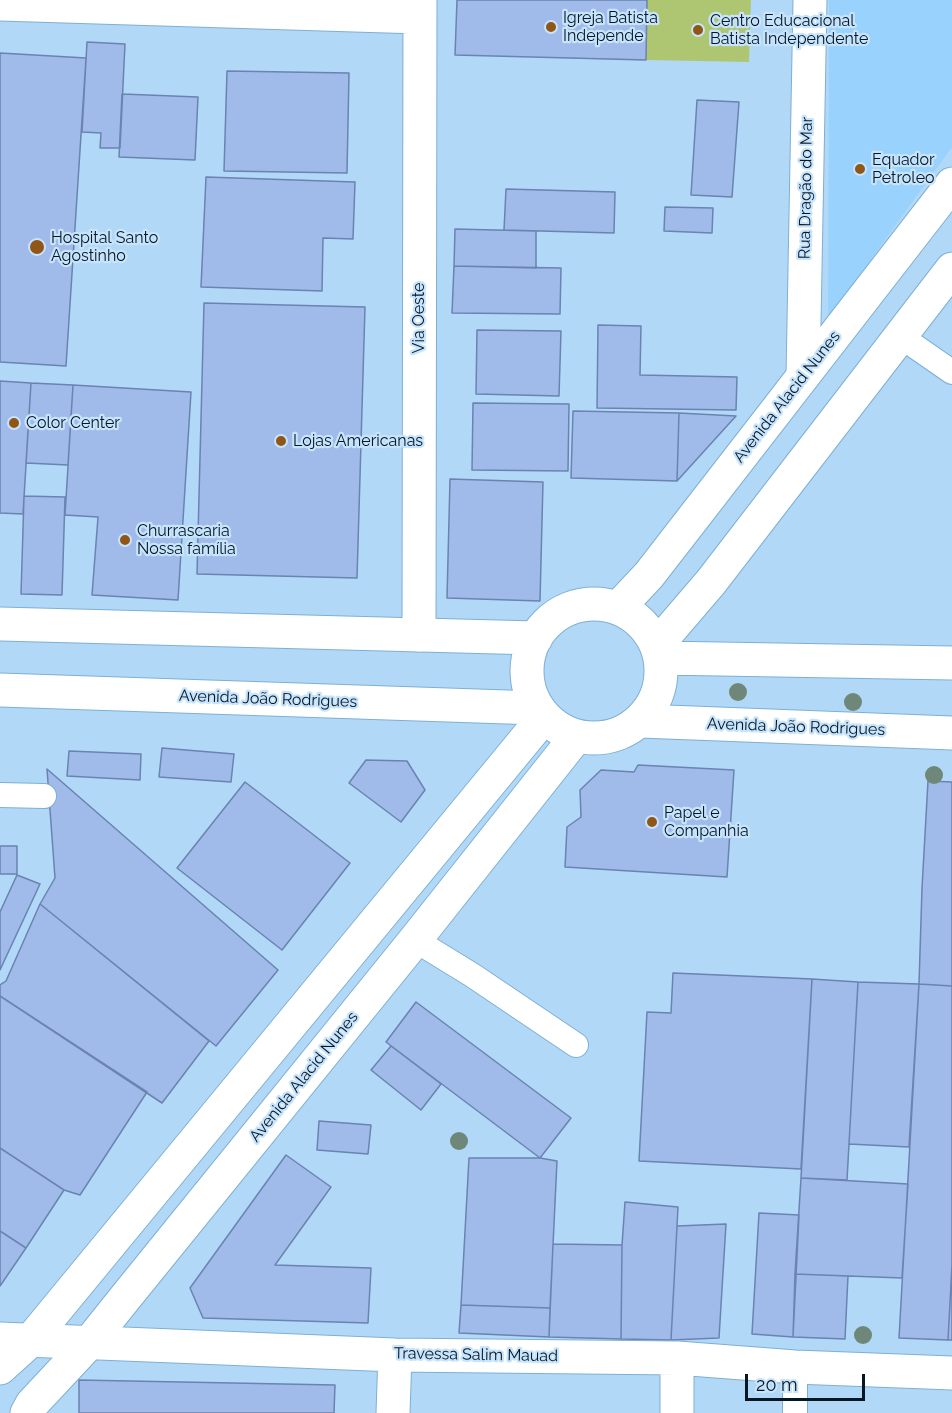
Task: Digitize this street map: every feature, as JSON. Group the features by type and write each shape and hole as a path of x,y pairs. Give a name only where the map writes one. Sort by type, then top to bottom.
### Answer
{"street":[{"name":"Rua Dragão do Mar","path":"803,376 810,0"},
{"path":"0,4 419,8"},
{"name":"Via Oeste","path":"419,8 419,635"},
{"name":"Avenida Alacid Nunes","path":"618,608 649,575 952,184"},
{"path":"659,651 952,269"},
{"path":"600,604 618,608 634,616 648,629 659,651 662,675 659,692 652,708 641,721 621,733 599,739 576,737 553,726 540,712 530,691 527,673 529,655 536,638 562,612 580,605 600,604"},
{"path":"0,624 536,638"},
{"path":"659,651 952,663"},
{"name":"Avenida João Rodrigues","path":"0,690 540,712"},
{"path":"0,1368 15,1340 540,712"},
{"name":"Avenida João Rodrigues","path":"641,721 952,733"},
{"name":"Avenida Alacid Nunes","path":"27,1413 32,1404 89,1343 576,737"},
{"name":"Travessa Salim Mauad","path":"15,1340 395,1355 677,1358 795,1367 952,1373"},
{"path":"393,1413 395,1355"},
{"path":"677,1358 677,1413"}],"lane":[{"path":"900,336 952,372"},
{"path":"0,795 44,796"},
{"path":"415,940 472,975 576,1045"},
{"path":"795,1367 795,1413"}],"shaded area":[{"path":"829,0 952,0 952,147 828,319"}],"green space":[{"name":"Centro Educacional Batista Independente","path":"647,0 751,0 749,62 646,60"}],"building":[{"name":"Igreja Batista Independe","path":"457,0 647,0 646,60 455,55"},
{"path":"87,42 125,44 120,148 100,148 101,133 82,132"},
{"name":"Hospital Santo Agostinho","path":"0,53 86,58 66,366 0,362"},
{"path":"227,71 349,73 347,173 224,171"},
{"path":"122,94 198,97 195,160 119,157"},
{"path":"697,100 739,102 732,197 691,195"},
{"path":"206,177 355,182 353,239 323,238 322,291 201,287"},
{"path":"506,189 615,192 614,233 504,230"},
{"path":"665,207 713,208 712,233 664,231"},
{"path":"455,229 536,231 536,268 454,266"},
{"path":"454,266 561,268 560,314 452,313"},
{"name":"Lojas Americanas","path":"204,303 365,307 357,578 197,574"},
{"path":"598,325 641,326 640,375 737,377 736,410 597,408"},
{"path":"477,330 561,331 559,396 476,394"},
{"name":"Color Center","path":"0,381 31,383 23,514 0,513"},
{"path":"31,383 73,385 68,465 26,463"},
{"path":"73,385 191,392 178,600 92,595 98,517 65,515"},
{"path":"473,403 569,404 568,471 472,470"},
{"path":"573,411 679,413 677,481 571,478"},
{"path":"679,413 736,416 677,481"},
{"path":"450,479 543,482 540,601 447,598"},
{"path":"24,496 65,497 62,595 21,594"},
{"path":"162,748 234,754 231,782 159,777"},
{"path":"69,751 141,754 140,780 67,776"},
{"path":"366,760 407,761 425,790 401,822 349,783"},
{"name":"Papel e Companhia","path":"638,765 734,770 727,877 565,867 567,827 581,817 580,790 601,770 634,772"},
{"path":"47,769 278,970 216,1046 40,904 55,878"},
{"path":"928,781 952,782 952,986 919,984"},
{"path":"245,782 350,863 282,950 177,868"},
{"path":"0,846 17,846 17,874 0,874"},
{"path":"17,875 40,884 0,970 0,912"},
{"path":"40,904 209,1041 162,1103 0,996 0,985 6,981"},
{"path":"673,973 812,979 801,1169 639,1161 647,1012 671,1013"},
{"path":"812,979 858,982 847,1180 801,1178"},
{"path":"858,982 919,984 909,1147 849,1144"},
{"path":"919,984 952,986 952,1265 948,1340 899,1338"},
{"path":"0,996 147,1092 80,1195 64,1190 0,1148"},
{"path":"416,1002 571,1118 540,1158 386,1042"},
{"path":"391,1046 441,1084 421,1110 371,1070"},
{"path":"319,1121 371,1125 368,1154 317,1150"},
{"path":"0,1148 64,1190 26,1248 0,1231"},
{"path":"286,1155 331,1187 275,1265 371,1268 368,1323 203,1318 190,1288"},
{"path":"469,1158 540,1158 557,1161 550,1308 461,1305"},
{"path":"801,1178 908,1184 902,1278 795,1274"},
{"path":"625,1202 678,1207 671,1340 621,1339"},
{"path":"759,1213 799,1215 793,1337 752,1334"},
{"path":"726,1224 719,1338 671,1340 677,1226"},
{"path":"0,1231 26,1248 0,1286"},
{"path":"553,1244 622,1245 621,1339 549,1337"},
{"path":"952,1265 952,1340 948,1340"},
{"path":"795,1274 848,1276 845,1339 793,1337"},
{"path":"461,1305 550,1308 549,1337 459,1333"},
{"path":"79,1380 335,1385 334,1413 79,1413"}],"place":[{"name":"Igreja Batista Independe","path":"551,27"},
{"name":"Centro Educacional Batista Independente","path":"698,30"},
{"name":"Equador Petroleo","path":"860,169"},
{"name":"Hospital Santo Agostinho","path":"37,247"},
{"name":"Color Center","path":"14,423"},
{"name":"Lojas Americanas","path":"281,441"},
{"name":"Churrascaria Nossa família","path":"125,540"},
{"name":"Papel e Companhia","path":"652,822"}]}
